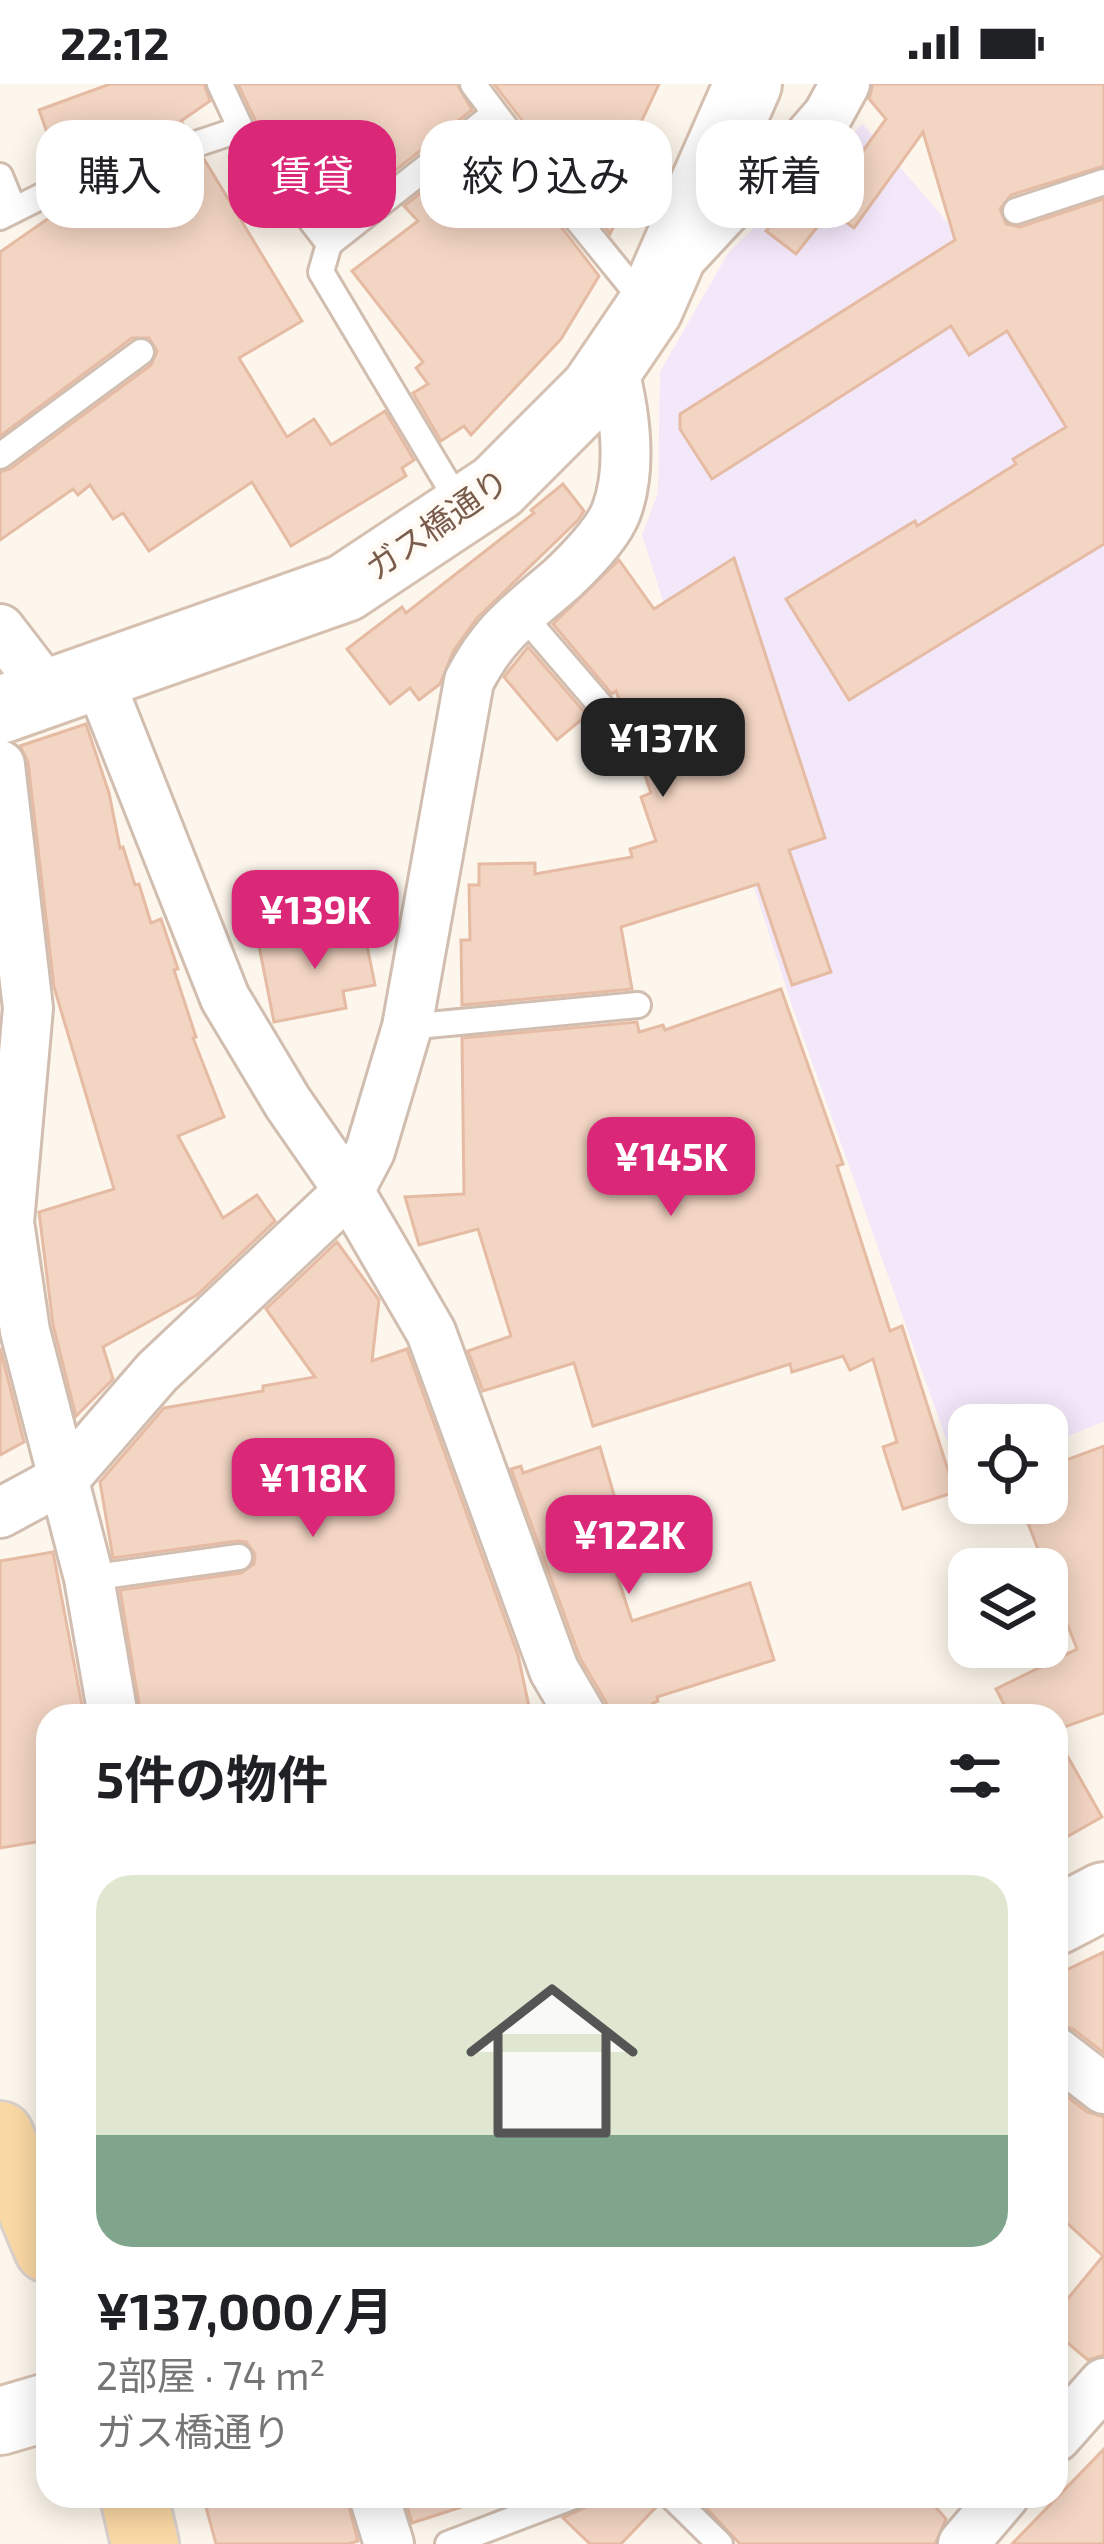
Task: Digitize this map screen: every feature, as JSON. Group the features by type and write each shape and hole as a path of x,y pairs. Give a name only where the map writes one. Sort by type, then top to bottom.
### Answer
{"main road":[{"name":"ガス橋通り","path":"49,694 345,589 497,487 594,390 658,291 748,84"},
{"path":"1068,1916 1104,1896"},
{"path":"0,2134 36,2220"},
{"path":"0,2421 36,2410"},
{"path":"137,2508 145,2544"}],"street":[{"path":"658,291 739,196 797,151 828,115 844,84"},
{"path":"0,1513 65,1478 157,1372 349,1191 370,1151 407,1027 469,680 486,647 568,574 615,515 624,474 621,393 613,363"},
{"path":"0,629 49,694 225,998 288,1103 349,1191 430,1332 554,1670 574,1704"},
{"path":"0,765 28,1008 9,1222 25,1331 89,1578 111,1704"},
{"path":"1068,2061 1104,2089"},
{"path":"1068,2424 1104,2384"},
{"path":"378,2508 389,2544"}],"lane":[{"path":"220,84 237,120"},
{"path":"473,84 494,114 658,291"},
{"path":"463,510 321,272 329,244 494,114"},
{"path":"0,176 7,214 46,194 228,133"},
{"path":"1016,211 1096,176"},
{"path":"317,228 329,244"},
{"path":"0,456 141,352"},
{"path":"521,613 608,714"},
{"path":"407,1027 638,1005"},
{"path":"89,1578 239,1557"},
{"path":"448,2544 542,2508"},
{"path":"683,2508 717,2543"}],"shaded area":[{"path":"864,125 1014,300 1104,272 1104,1422 1068,1436 1068,1404 948,1404 948,1444 790,1000 642,535 658,493 660,372 728,253 754,228 864,228"}],"building":[{"path":"110,84 204,84 210,101 182,120 43,120 39,110"},
{"path":"238,84 457,84 472,110 459,120 420,120 420,151 396,170 396,120 255,120"},
{"path":"494,84 659,84 642,120 522,120"},
{"path":"873,84 1104,84 1104,166 1011,195 1000,209 1006,224 1020,227 1104,199 1104,544 849,700 786,599 915,521 917,526 1066,427 1007,331 969,355 951,326 712,479 680,429 680,414 955,240 923,132 864,214 864,149 886,119 869,99"},
{"path":"204,159 228,199 228,228 246,228 302,321 239,358 287,437 314,419 331,445 385,411 414,460 402,468 406,476 291,546 252,482 149,551 123,513 113,519 90,485 78,495 73,489 0,540 0,472 151,365 157,351 149,338 132,338 0,436 0,252 36,227 204,228"},
{"path":"420,193 420,228 562,228 599,276 561,339 471,435 464,426 441,441 413,393 428,384 416,368 423,362 352,271 418,221 404,206"},
{"path":"768,228 816,228 796,254 766,231"},
{"path":"563,484 584,511 578,520 477,618 454,650 440,684 419,700 410,688 390,704 347,649 402,607 406,613 534,513 531,510"},
{"path":"734,558 825,838 789,850 831,972 792,985 758,884 621,927 632,989 462,1005 461,940 470,940 469,885 479,885 479,864 535,863 535,874 632,857 630,849 656,841 641,797 651,793 616,691 612,694 553,624 619,560 654,609"},
{"path":"528,647 587,715 557,740 504,677"},
{"path":"86,724 109,793 120,848 135,885 139,884 151,923 161,919 193,1038 224,1117 178,1136 223,1218 257,1195 275,1221 197,1295 103,1347 113,1379 76,1416 53,1325 39,1212 114,1189 54,987 28,762 20,746"},
{"path":"363,926 375,985 343,991 346,1008 274,1022 259,946"},
{"path":"781,989 843,1164 837,1166 890,1331 902,1326 948,1470 948,1494 903,1509 883,1447 897,1442 873,1359 850,1370 843,1356 792,1372 790,1364 593,1426 574,1363 483,1391 468,1351 511,1336 478,1229 419,1245 405,1197 464,1194 462,1038 637,1022 639,1032 663,1025 665,1030"},
{"path":"337,1242 379,1300 372,1361 407,1349 518,1655 528,1704 139,1704 120,1590 241,1573 254,1564 255,1554 246,1542 237,1541 113,1558 100,1482 164,1408 315,1377 266,1309"},
{"path":"0,1348 24,1442 0,1455"},
{"path":"1104,1446 1104,1713 1068,1726 1068,1704 1004,1704 996,1689 1039,1668 1068,1668 1068,1653 1077,1649 1068,1626 1068,1548 1038,1548 1028,1524 1068,1524 1068,1459"},
{"path":"600,1447 626,1536 606,1542 632,1621 750,1583 774,1660 657,1697 653,1704 606,1704 580,1658 511,1469 521,1466 523,1473"},
{"path":"53,1552 82,1704 36,1704 36,1842 0,1848 0,1561"},
{"path":"1068,1757 1102,1817 1068,1836"},
{"path":"1104,1952 1104,2053 1068,2028 1068,1969"},
{"path":"1068,2097 1087,2112 1104,2117 1104,2355 1088,2360 1068,2343 1068,2298 1103,2256 1068,2224"},
{"path":"1104,2449 1104,2544 1012,2544 1047,2508 1068,2508 1068,2486"},
{"path":"206,2508 349,2508 358,2541 348,2544 216,2544"},
{"path":"408,2508 459,2508 412,2523"},
{"path":"584,2508 655,2508 621,2544 590,2544 563,2518"},
{"path":"706,2508 936,2508 946,2519 935,2544 740,2544"}]}
